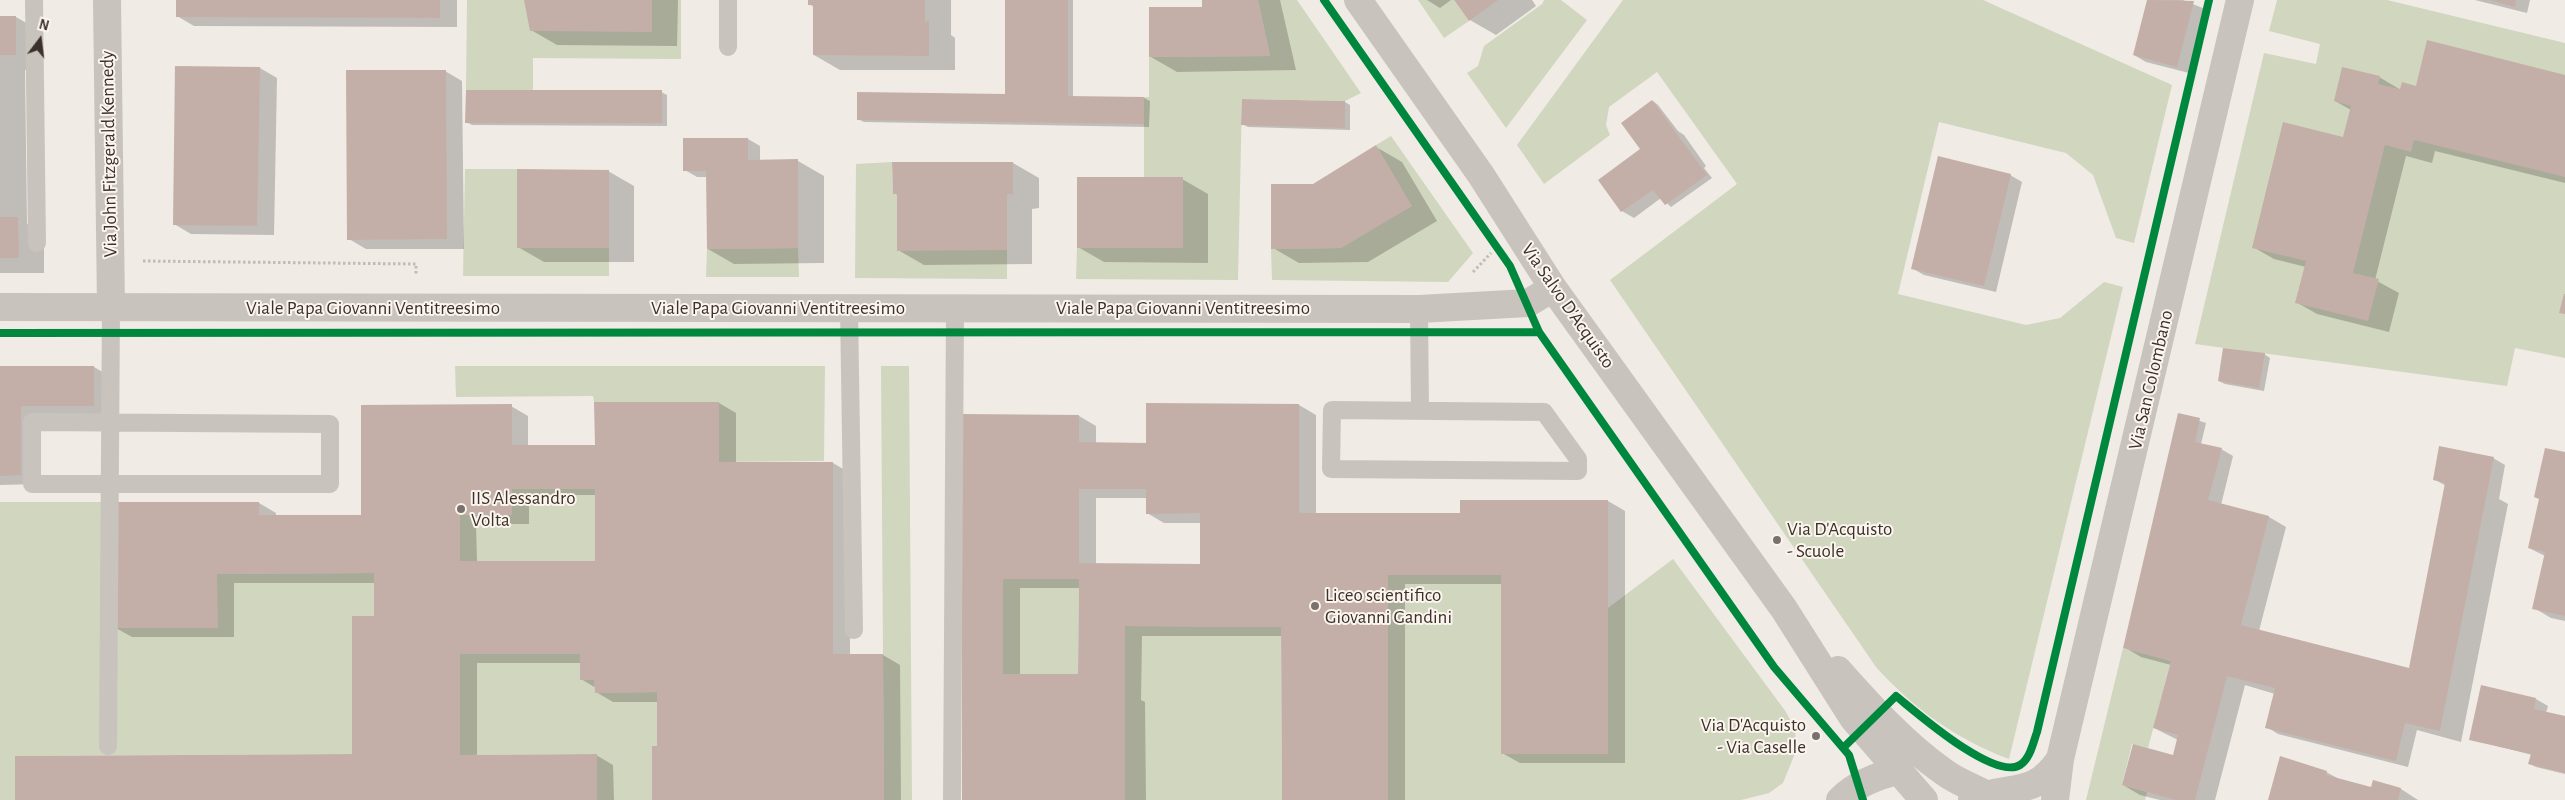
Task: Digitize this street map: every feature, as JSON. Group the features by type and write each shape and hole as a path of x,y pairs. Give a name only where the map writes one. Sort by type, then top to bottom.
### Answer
{"street":[{"name":"Via John Fitzgerald Kennedy","path":"107,0 111,307"},
{"name":"Via Salvo D'Acquisto","path":"1358,0 1481,175 1553,288 1784,609 1853,718 1924,800"},
{"name":"Via San Colombano","path":"2055,800 2060,759 2240,0"},
{"name":"Viale Papa Giovanni Ventitreesimo","path":"0,308 1419,308 1528,303 1553,288"},
{"name":"Via Salvo D'Acquisto","path":"1784,609 1865,701 1921,754 1946,773 1999,797"},
{"name":"Via San Colombano","path":"1999,797 2026,788 2042,780 2052,771 2060,759"},
{"path":"1840,800 1862,785 1888,773 1898,772"}],"lane":[{"path":"34,0 37,243"},
{"path":"728,0 728,47"},
{"path":"108,746 111,307"},
{"path":"849,308 854,630"},
{"path":"952,800 955,308"},
{"path":"1419,308 1420,411"},
{"path":"1332,410 1420,411 1544,412 1578,459 1578,472 1331,469 1332,410"},
{"path":"32,422 330,424 330,484 109,484 32,484 32,422"}],"path":[{"path":"110,252 142,253 143,262 416,264 416,281 429,281 429,308"}],"green space":[{"path":"467,0 681,0 681,59 533,58 533,90 466,90"},
{"path":"1258,0 1297,0 1361,93 1345,101 1242,99 1238,280 1076,279 1077,248 1183,248 1183,178 1144,177 1144,97 1149,97 1149,57 1270,56"},
{"path":"1418,0 1454,0 1469,21 1444,38"},
{"path":"1544,0 1561,0 1587,20 1506,128 1467,73 1478,66 1484,46 1542,4"},
{"path":"1623,0 1983,0 2172,85 2134,243 2116,238 2093,175 2066,153 1939,122 1898,294 2026,325 2060,318 2104,282 2123,287 2009,759 1971,742 1937,721 1905,696 1876,667 1610,280 1737,184 1657,72 1609,107 1606,125 1610,135 1544,184 1517,145"},
{"path":"2277,0 2387,0 2565,43 2565,358 2515,348 2507,386 2195,344 2264,53 2316,64 2320,44 2269,31"},
{"path":"1391,136 1473,253 1448,282 1272,280 1271,249 1341,248 1411,206 1376,145"},
{"path":"892,162 893,193 897,194 897,250 1007,250 1007,279 855,278 856,164"},
{"path":"465,169 517,169 517,248 609,248 609,276 463,276"},
{"path":"798,248 799,277 706,277 707,249"},
{"path":"455,366 825,366 824,461 719,462 719,402 594,402 593,396 456,397"},
{"path":"881,366 909,366 912,800 884,800"},
{"path":"512,489 595,489 595,561 460,561 460,515"},
{"path":"0,502 113,502 217,627 217,574 374,573 374,616 352,616 352,754 16,756 15,800 0,800"},
{"path":"1673,559 1786,712 1795,729 1796,751 1783,783 1769,793 1741,800 1388,800 1388,575 1501,575 1501,754 1608,754 1608,608"},
{"path":"1003,579 1079,579 1078,674 1003,674"},
{"path":"1125,626 1281,627 1282,800 1125,800"},
{"path":"2123,648 2171,661 2148,748 2132,744 2122,785 2147,792 2145,800 2086,800"},
{"path":"460,654 580,654 580,680 594,680 595,693 657,692 657,746 652,746 652,800 597,800 596,754 460,755"}],"building":[{"path":"176,0 440,0 440,18 176,17"},
{"path":"524,0 652,0 652,32 530,31"},
{"path":"808,0 925,0 925,22 929,21 929,56 813,55 813,5 808,5"},
{"path":"1005,0 1068,0 1068,96 1144,97 1144,124 857,120 857,92 1005,94"},
{"path":"1202,0 1258,0 1270,56 1149,57 1149,7 1202,7"},
{"path":"1454,0 1498,0 1469,21"},
{"path":"2147,0 2194,1 2177,67 2133,55"},
{"path":"2490,0 2516,0 2515,7"},
{"path":"0,16 16,16 16,55 0,55"},
{"path":"2427,40 2565,75 2565,177 2414,140 2411,152 2385,145 2353,273 2379,279 2368,321 2295,303 2306,261 2252,248 2283,122 2343,137 2351,106 2334,101 2342,67 2380,76 2378,84 2400,89 2402,82 2416,86"},
{"path":"175,66 260,67 257,226 173,225"},
{"path":"346,70 446,70 447,239 347,240"},
{"path":"466,90 662,90 662,123 465,123"},
{"path":"1242,99 1345,101 1345,128 1241,125"},
{"path":"1652,100 1707,175 1665,205 1653,190 1621,212 1598,180 1640,149 1621,123"},
{"path":"683,138 748,138 748,160 798,159 798,248 707,249 706,171 683,171"},
{"path":"1376,145 1412,206 1341,248 1271,249 1271,184 1313,184"},
{"path":"1938,156 2011,174 1984,286 1911,269"},
{"path":"892,162 1013,162 1013,194 1007,194 1007,250 897,251 897,194 893,194"},
{"path":"517,169 609,170 609,248 517,248"},
{"path":"1077,177 1183,177 1183,248 1077,248"},
{"path":"0,217 18,217 19,258 0,258"},
{"path":"2565,294 2565,314 2559,313"},
{"path":"2223,348 2265,353 2259,388 2218,381"},
{"path":"0,366 94,366 94,406 21,406 21,475 0,476"},
{"path":"594,402 719,402 719,462 833,462 833,654 883,654 884,800 652,800 652,746 657,746 657,692 595,693 594,680 580,680 580,654 460,654 460,755 597,754 597,800 15,800 15,756 352,754 352,616 374,616 374,573 217,574 218,628 113,628 113,502 259,502 259,515 361,515 361,405 512,404 512,445 595,445","holes":["512,489 595,489 595,561 460,561 460,515 512,515"]},
{"path":"1146,403 1299,404 1299,513 1460,513 1460,500 1608,500 1608,754 1501,754 1501,575 1388,575 1388,800 1282,800 1281,627 1125,626 1125,800 962,800 962,414 1079,415 1079,442 1146,443","holes":["1079,489 1146,489 1146,514 1200,513 1200,564 1079,563","1003,579 1079,579 1078,674 1003,674"]},
{"path":"2178,413 2200,418 2195,442 2222,448 2208,500 2269,516 2241,625 2409,668 2445,483 2433,480 2439,446 2494,457 2440,731 2405,723 2396,761 2265,728 2275,688 2227,676 2195,800 2176,800 2122,785 2133,744 2173,755 2178,735 2153,728 2171,661 2123,648"},
{"path":"2545,448 2565,452 2565,616 2532,609 2545,552 2528,548 2539,499 2534,497"},
{"path":"2481,685 2536,698 2534,709 2565,716 2565,773 2528,764 2531,754 2469,740"},
{"path":"2280,756 2327,771 2326,775 2371,787 2373,780 2401,788 2398,800 2268,800"}],"cycle path":[{"path":"1324,0 1510,266 1539,332 1774,667 1849,755 1863,800"},
{"path":"1843,748 1896,696 1937,729 1992,763 2008,767 2020,765 2029,755 2037,732 2209,0"},
{"path":"0,333 1539,332"}],"place":[{"name":"IIS Alessandro Volta","path":"461,509"},
{"name":"Via D'Acquisto - Scuole","path":"1777,540"},
{"name":"Liceo scientifico Giovanni Gandini","path":"1315,606"},
{"name":"Via D'Acquisto - Via Caselle","path":"1816,736"}]}
